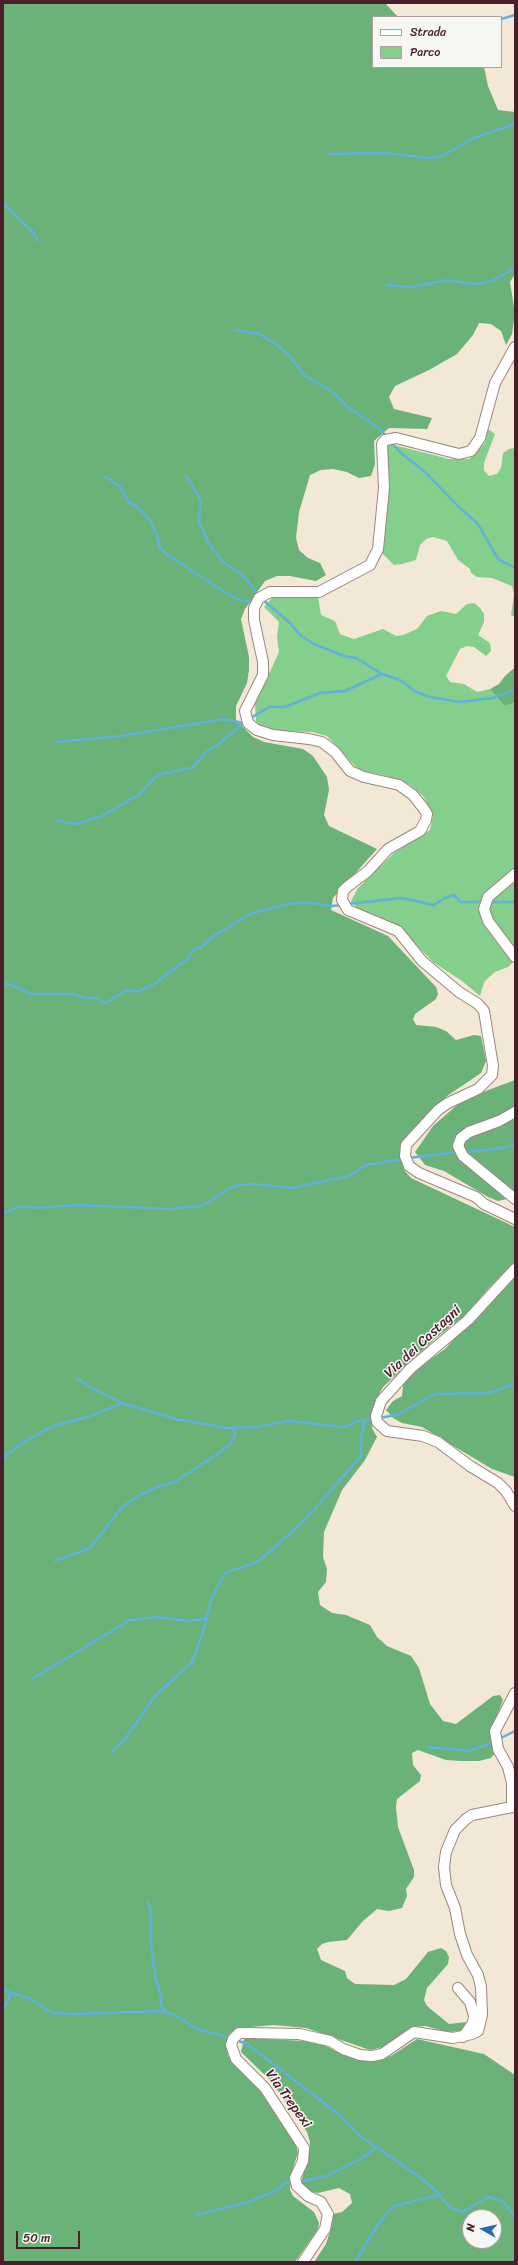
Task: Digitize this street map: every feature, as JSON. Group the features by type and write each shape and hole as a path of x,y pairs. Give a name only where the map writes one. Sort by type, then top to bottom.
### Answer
{"street":[{"path":"515,347 495,383 480,438 471,451 459,454 396,438 385,440 382,444 384,488 378,549 370,565 319,592 270,592 259,598 254,608 254,620 263,662 263,675 245,711 248,723 257,730 274,735 322,742 335,752 350,771 364,777 389,782 398,786 413,795 427,814 426,820 420,831 388,849 368,871 343,891 342,900 348,910 398,931 422,961 459,992 478,1004 484,1011 493,1066 492,1074 485,1084 478,1089 448,1103 438,1110 406,1145 405,1156 409,1166 419,1173 476,1197 484,1204 515,1219"},
{"path":"515,874 492,893 486,900 484,910 488,921 515,957"},
{"path":"515,1112 499,1121 464,1134 458,1146 463,1156 515,1200"},
{"name":"Via dei Castagni","path":"515,1270 468,1320 410,1369 381,1401 376,1416 377,1422 387,1431 423,1436 438,1442 470,1466 498,1483 506,1491 515,1506"},
{"path":"514,1809 512,1783 508,1767 498,1749 495,1735 499,1722 515,1693"},
{"name":"Via Trepexi","path":"303,2262 325,2229 328,2214 321,2202 308,2196 296,2186 295,2178 303,2161 304,2148 265,2088 236,2059 231,2045 233,2039 240,2034 246,2033 299,2034 330,2041 342,2049 360,2055 372,2056 382,2054 414,2032 444,2038 462,2037 478,2031 482,2015 481,1987 478,1975 460,1934 455,1908 446,1885 444,1867 446,1852 455,1830 472,1815 514,1809"},
{"path":"458,1988 470,2002 474,2016 473,2023 462,2037"}],"green space":[{"path":"3,3 385,3 397,16 372,16 372,68 484,68 488,86 498,110 515,112 515,274 510,282 515,313 512,334 506,345 501,331 491,324 479,323 473,335 457,354 429,370 395,386 389,397 394,409 432,418 427,429 389,428 374,441 375,464 371,476 359,478 347,472 333,469 321,470 310,475 299,512 296,538 299,550 308,558 320,563 326,575 316,581 290,576 277,576 265,581 245,609 241,619 249,657 249,670 247,683 236,706 236,720 253,737 264,742 303,749 313,756 327,777 329,790 324,815 329,826 377,849 333,898 331,910 388,936 436,987 438,994 436,999 415,1014 413,1019 416,1025 436,1027 446,1031 456,1040 474,1035 481,1036 486,1061 481,1073 447,1096 407,1135 401,1154 404,1170 411,1178 515,1227 515,1262 487,1290 466,1315 437,1337 383,1387 377,1398 372,1428 377,1437 365,1460 342,1490 324,1532 323,1557 327,1569 326,1582 318,1592 320,1605 332,1613 346,1615 370,1625 377,1637 387,1646 411,1656 419,1668 430,1704 443,1721 456,1724 493,1696 500,1695 503,1700 492,1729 491,1741 495,1753 491,1758 479,1761 460,1761 446,1760 418,1750 412,1753 413,1765 421,1775 420,1781 397,1799 396,1807 398,1827 414,1870 414,1877 406,1889 407,1896 402,1908 389,1911 377,1909 363,1921 347,1940 328,1942 322,1944 317,1949 321,1960 345,1971 347,1978 355,1984 394,1985 406,1979 428,1952 441,1948 446,1951 449,1957 448,1964 427,1988 424,2000 427,2006 449,2024 466,2022 460,2031 447,2032 426,2026 411,2027 383,2047 370,2050 306,2028 274,2025 251,2027 231,2032 227,2037 228,2056 266,2097 295,2143 298,2153 292,2171 290,2190 293,2196 314,2212 319,2223 318,2229 295,2262 3,2262"},
{"path":"488,429 495,434 484,463 484,470 489,476 497,474 501,468 503,453 509,449 515,448 515,617 511,615 514,594 512,586 492,578 477,577 471,573 470,569 458,560 447,541 433,537 426,539 420,545 416,560 402,564 394,565 382,553 386,503 385,449 390,444 449,459 469,459 485,443"},
{"path":"273,597 318,597 321,615 335,621 340,634 354,639 383,629 396,636 403,635 417,629 427,616 441,611 456,614 467,604 474,603 484,614 484,622 478,635 490,643 491,651 486,656 474,647 467,646 460,649 446,676 450,682 464,684 477,692 490,689 504,706 515,703 515,960 508,967 495,972 484,982 480,996 462,981 433,962 398,926 357,908 351,901 358,888 394,853 430,830 433,816 423,796 409,784 387,776 363,771 356,767 327,736 312,732 278,731 262,727 256,722 255,704 279,652 277,637 279,622 264,607"},
{"path":"513,669 515,669 515,703 504,706 490,689 499,684"},
{"path":"515,1080 515,1197 498,1201 488,1197 444,1171 425,1165 415,1152 433,1126 457,1105 475,1095"},
{"path":"515,1278 515,1477 492,1469 422,1427 402,1423 393,1418 386,1410 393,1401 402,1396 403,1385 414,1371 445,1349 495,1295"},
{"path":"248,2038 304,2041 324,2045 347,2057 381,2059 391,2056 417,2039 484,2054 515,2075 515,2262 314,2262 326,2244 332,2225 333,2214 342,2212 352,2203 350,2194 339,2188 318,2193 309,2191 301,2183 309,2152 310,2142 307,2132 271,2081 241,2052 244,2039"}],"waterway":[{"path":"502,19 515,15"},
{"path":"329,154 385,153 427,158 443,156 471,139 515,124"},
{"path":"3,203 34,233 38,241"},
{"path":"387,285 411,287 447,280 472,284 483,283 494,280 515,268"},
{"path":"235,330 259,334 276,344 289,355 303,374 335,394 346,406 379,428 387,437"},
{"path":"391,442 401,453 424,471 478,524 498,559 515,568"},
{"path":"186,475 201,501 199,521 208,542 222,561 243,576 259,595"},
{"path":"104,476 120,486 129,503 134,504 149,519 157,535 160,548 166,554 228,594 239,600 254,602"},
{"path":"262,599 290,623 300,635 314,644 344,656 356,658 382,674 400,680 416,692 430,697 460,702 492,698 515,690"},
{"path":"249,719 269,707 285,707 320,693 345,691 382,674"},
{"path":"56,742 121,736 224,719 243,723"},
{"path":"56,821 77,824 102,816 140,794 153,779 161,774 194,767 206,752 219,744 245,722"},
{"path":"347,904 402,898 434,905 445,898 454,895 461,902 483,902"},
{"path":"3,984 9,984 31,994 72,994 86,998 97,998 105,1003 126,991 139,991 153,985 186,960 195,948 200,948 214,936 250,914 289,904 305,902 332,906 342,905"},
{"path":"488,902 515,902"},
{"path":"464,1152 488,1150 515,1145"},
{"path":"409,1158 457,1152"},
{"path":"3,1214 19,1206 38,1208 76,1205 170,1209 202,1206 230,1188 239,1185 254,1184 291,1188 349,1176 366,1165 404,1159"},
{"path":"76,1378 90,1387 122,1403 176,1419 228,1428 257,1427 287,1421 345,1427 358,1421 374,1419"},
{"path":"379,1418 397,1415 435,1394 488,1393 515,1383"},
{"path":"3,1458 24,1442 53,1426 91,1416 122,1403"},
{"path":"112,1751 125,1739 155,1696 192,1662 202,1635 212,1597 225,1573 259,1561 304,1521 361,1456 361,1437 365,1420"},
{"path":"55,1561 90,1548 122,1507 138,1496 159,1486 175,1482 219,1453 230,1444 235,1436 234,1428"},
{"path":"32,1679 130,1620 158,1617 190,1621 207,1618"},
{"path":"499,1739 515,1731"},
{"path":"429,1747 469,1751 495,1742"},
{"path":"148,1902 151,1912 151,1942 155,1975 161,1998 161,2004 165,2011"},
{"path":"3,1988 11,1993 29,1998 52,2013 76,2014 162,2011 175,2015 197,2029 231,2038"},
{"path":"3,2008 8,2002 10,1992"},
{"path":"236,2040 247,2044 341,2116 360,2136 421,2178 435,2190 451,2208 463,2212 488,2197 502,2201 515,2216"},
{"path":"298,2182 326,2176 364,2157 377,2147"},
{"path":"196,2215 249,2202 275,2191 286,2183 293,2182"},
{"path":"355,2262 378,2224 394,2206 439,2195"}]}
